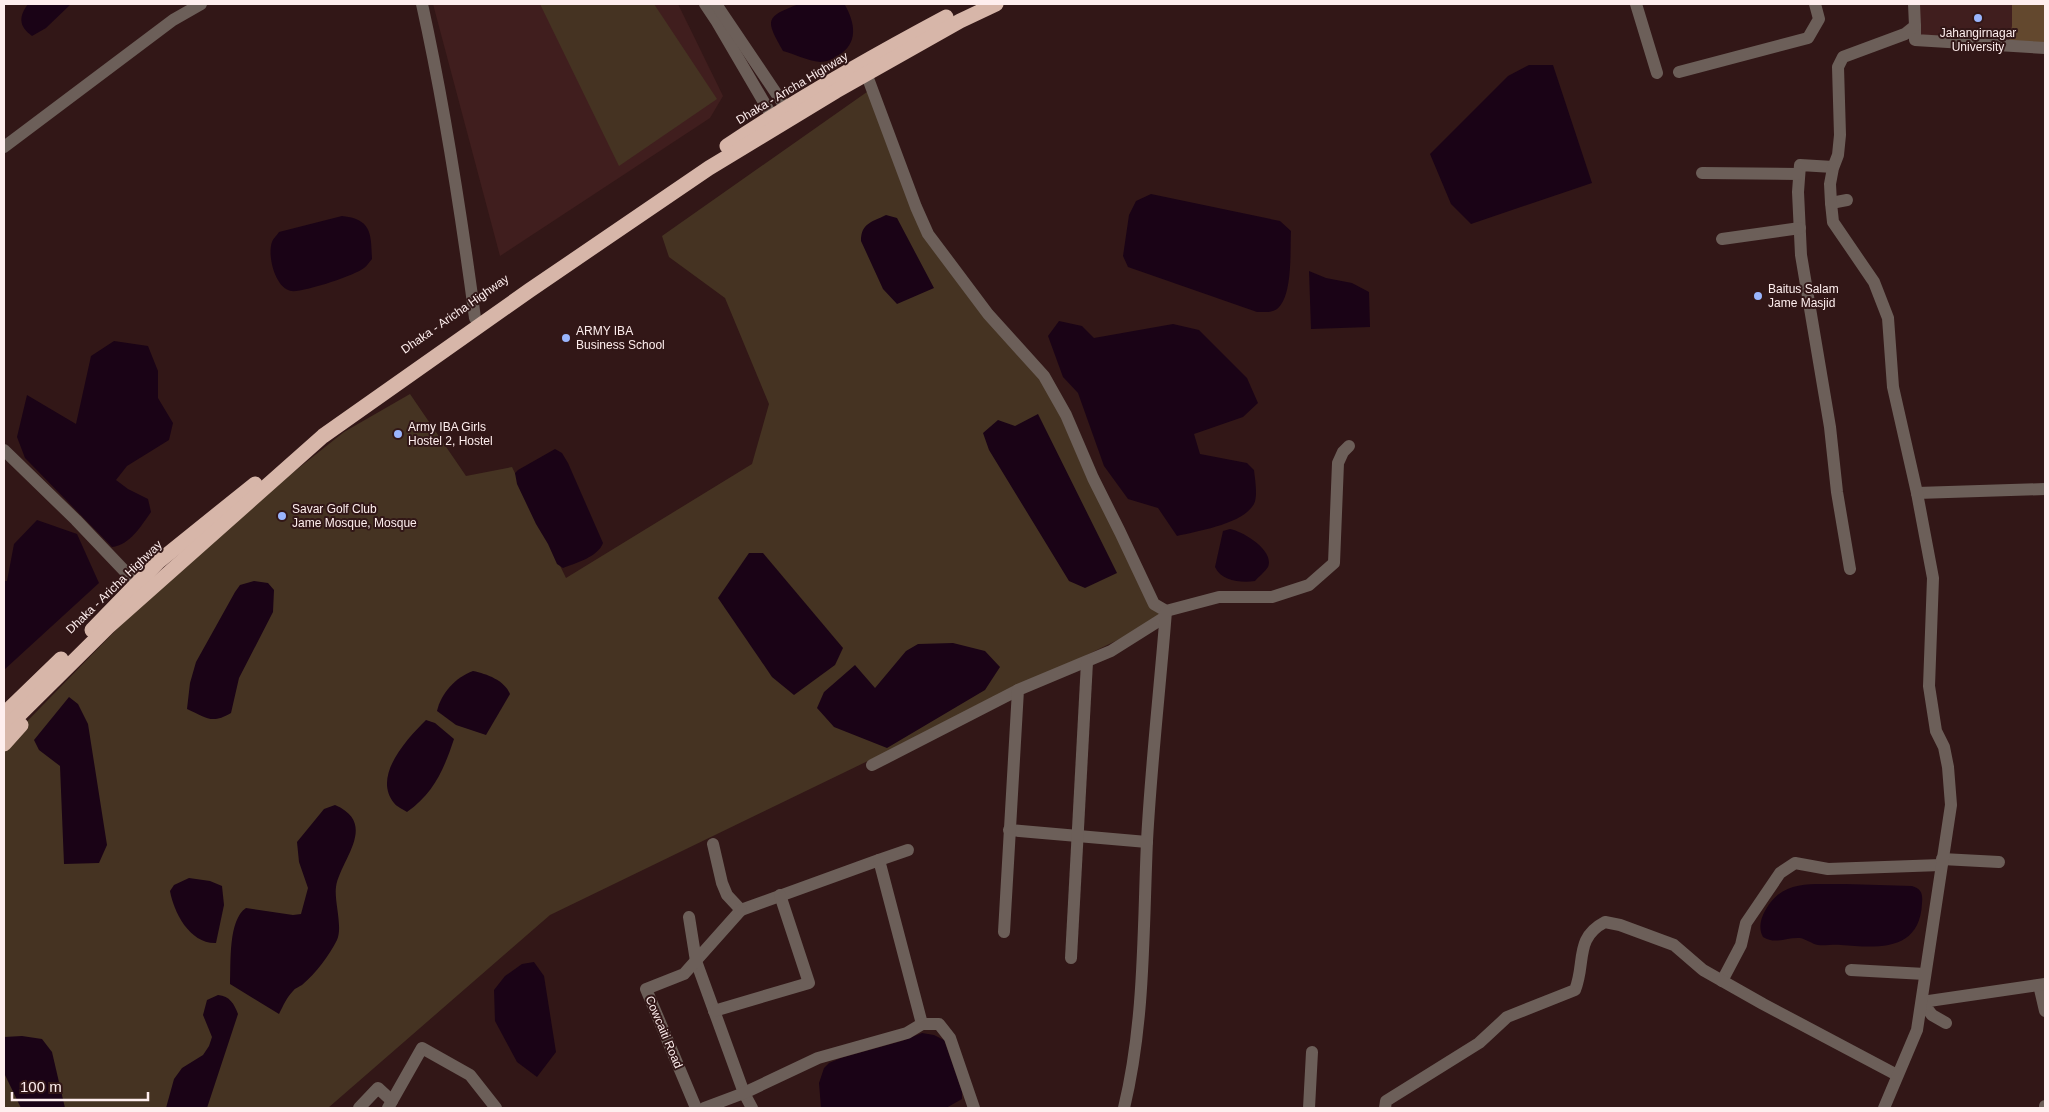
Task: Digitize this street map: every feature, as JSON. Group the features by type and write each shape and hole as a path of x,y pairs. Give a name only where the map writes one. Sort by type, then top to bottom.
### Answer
{"highway":[{"name":"Dhaka - Aricha Highway","path":"4,714 141,589 158,562 372,389 772,116 880,52 971,4"},
{"path":"4,730 108,627 141,589 323,436 530,290 709,168 866,73 960,21 996,4"},
{"path":"4,744 26,717 34,700"}],"street":[{"path":"4,147 173,20 201,4"},
{"path":"422,4 437,70 460,203 475,318"},
{"path":"705,4 772,116"},
{"path":"716,4 786,108"},
{"path":"1636,4 1657,73"},
{"path":"1679,72 1808,38 1819,19 1815,4"},
{"path":"1914,4 1915,40 2045,48"},
{"path":"1884,1108 1917,1030 1951,805 1948,767 1944,747 1936,731 1928,686 1933,578 1917,493 1893,387 1888,318 1874,282 1834,222 1830,203 1830,184 1838,155 1840,135 1838,67 1843,58 1905,34 1915,26"},
{"path":"866,73 928,234 988,314 1044,376 1066,415 1093,478 1154,604 1166,614"},
{"path":"1834,167 1800,165 1798,174 1801,255 1830,427 1837,492 1850,569"},
{"path":"1702,173 1798,174"},
{"path":"1830,203 1847,200"},
{"path":"1722,239 1800,228"},
{"path":"872,765 1018,690 1111,651 1166,614 1219,597 1272,597 1309,585 1334,563 1338,463 1349,446"},
{"path":"4,450 76,520 141,589"},
{"path":"1917,493 2045,489"},
{"path":"1124,1108 1138,1026 1143,964 1147,842 1166,614"},
{"path":"1071,958 1086,662"},
{"path":"1004,932 1018,690"},
{"path":"1009,830 1147,842"},
{"path":"714,844 724,889 727,895 742,910 908,850"},
{"path":"879,860 922,1024"},
{"path":"1722,981 1741,945 1746,923 1780,873 1795,863 1828,869 1942,862 1999,862"},
{"path":"714,1011 809,983 780,895"},
{"name":"Cowcaiti Road","path":"696,1108 646,989 684,974 742,910"},
{"path":"689,917 696,961 744,1093 752,1108"},
{"path":"1385,1108 1386,1101 1479,1043 1507,1017 1576,990 1586,938 1593,928 1605,922 1674,945 1703,970 1897,1075"},
{"path":"1851,970 1925,974"},
{"path":"1922,1002 2042,984 2045,1011"},
{"path":"1922,1002 1932,1015 1946,1023"},
{"path":"704,1108 744,1093 818,1058 907,1033 922,1024 939,1024 950,1038 974,1108"},
{"path":"359,1108 378,1088 390,1105 422,1048 470,1076 496,1108"},
{"path":"1309,1108 1312,1052"}],"shaded area":[{"path":"28,4 71,4 46,28 32,36 24,28 21,21"},
{"path":"433,4 678,4 723,96 710,118 500,256"},
{"path":"540,4 654,4 717,99 619,166"},
{"path":"799,4 845,5 851,19 853,32 852,39 845,51 832,59 820,62 783,51 773,32 771,20 780,12"},
{"name":"Jahangirnagar University","path":"1910,4 2045,4 2045,53 1911,45"},
{"path":"2012,4 2045,4 2045,48 2008,46 2012,26"},
{"path":"1529,65 1553,65 1592,183 1471,224 1451,204 1430,154 1508,76"},
{"path":"874,87 928,234 1057,399 1165,617 550,915 328,1108 4,1108 4,745 188,556 344,432 410,394 466,476 512,467 566,578 752,464 769,404 725,298 669,257 662,236"},
{"path":"1151,194 1280,221 1291,231 1288,284 1286,294 1277,309 1270,312 1257,312 1128,267 1123,256 1129,215 1136,201"},
{"path":"886,215 897,218 934,288 897,304 883,289 861,241 861,235 865,227"},
{"path":"342,216 359,220 368,229 372,259 359,271 329,283 297,291 285,289 277,278 271,255 272,242 279,232"},
{"path":"1309,271 1326,278 1352,283 1369,292 1370,327 1311,329"},
{"path":"1059,321 1082,326 1094,338 1173,324 1199,330 1247,378 1258,403 1243,417 1194,434 1200,454 1247,463 1254,470 1256,497 1254,504 1248,511 1240,517 1219,526 1177,536 1158,508 1128,499 1104,466 1078,393 1063,377 1048,336"},
{"path":"114,341 148,346 158,371 158,398 173,423 169,440 127,466 116,480 128,489 148,499 151,512 130,539 112,547 25,458 17,437 27,395 76,424 91,356"},
{"path":"1038,414 1117,573 1085,588 1069,581 989,450 983,433 998,420 1015,426"},
{"path":"555,449 562,453 568,463 603,543 592,556 563,568 557,564 536,524 517,484 515,473"},
{"path":"37,520 77,534 99,583 4,670 4,581 7,581 14,544"},
{"path":"1230,529 1249,537 1267,554 1268,567 1255,581 1232,580 1218,572 1215,567 1223,531"},
{"path":"749,553 763,553 843,648 835,665 794,695 772,677 718,598"},
{"path":"254,581 268,583 274,590 273,612 239,678 231,713 218,719 209,719 187,709 190,683 196,662 240,585"},
{"path":"953,643 985,651 1000,667 985,690 887,748 834,727 817,708 824,692 855,665 875,688 906,651 918,644"},
{"path":"473,671 499,681 510,694 486,735 456,725 437,711 442,698 450,686 461,677"},
{"path":"69,697 78,704 88,724 107,845 99,863 64,864 60,766 39,750 34,740"},
{"path":"426,720 435,723 454,739 437,780 424,797 407,812 394,803 388,792 389,770 402,747"},
{"path":"335,805 348,813 354,822 356,832 354,843 336,887 339,935 322,964 302,985 291,993 279,1014 230,984 233,932 240,914 246,908 293,915 301,914 308,888 299,862 297,842 324,809"},
{"path":"189,878 210,881 222,886 224,905 216,943 207,942 191,933 175,909 170,891 174,885"},
{"path":"1808,884 1912,886 1918,889 1922,894 1922,903 1919,919 1914,931 1905,939 1894,944 1869,947 1821,945 1800,938 1777,941 1763,937 1760,929 1763,915 1770,903 1787,889"},
{"path":"534,962 544,976 556,1052 537,1077 517,1062 495,1021 494,990 505,976 522,964"},
{"path":"218,995 226,997 231,1001 238,1014 207,1108 166,1108 174,1079 182,1068 203,1055 209,1046 212,1037 203,1015 207,1000"},
{"path":"922,1033 934,1035 944,1040 962,1092 962,1099 946,1108 821,1108 819,1083 824,1068 829,1063"},
{"path":"22,1036 42,1039 52,1052 65,1108 21,1108 4,1073 4,1037"}],"place":[{"name":"Jahangirnagar University","path":"1978,18"},
{"name":"Baitus Salam Jame Masjid","path":"1758,296"},
{"name":"ARMY IBA Business School","path":"566,338"},
{"name":"Army IBA Girls Hostel 2, Hostel","path":"398,434"},
{"name":"Savar Golf Club Jame Mosque, Mosque","path":"282,516"}]}
